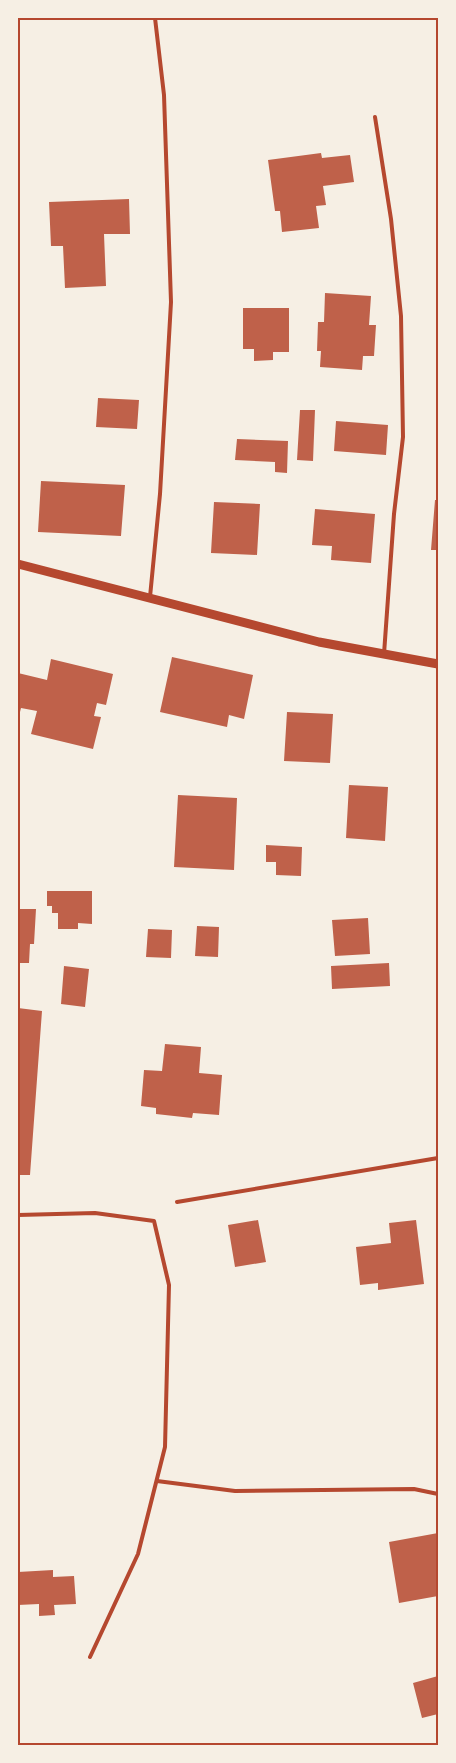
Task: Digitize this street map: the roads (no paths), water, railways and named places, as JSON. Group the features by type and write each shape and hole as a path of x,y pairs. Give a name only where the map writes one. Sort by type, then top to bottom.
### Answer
{"street":[{"path":"18,564 319,642 438,664"}],"lane":[{"path":"150,597 160,494 171,302 164,95 155,18"},
{"path":"375,117 391,219 402,344 403,437 394,514 384,654"},
{"path":"177,1202 438,1158"},
{"path":"18,1215 95,1213 154,1221 169,1284 165,1447 138,1554 90,1657"},
{"path":"157,1481 236,1491 414,1489 438,1494"}]}
